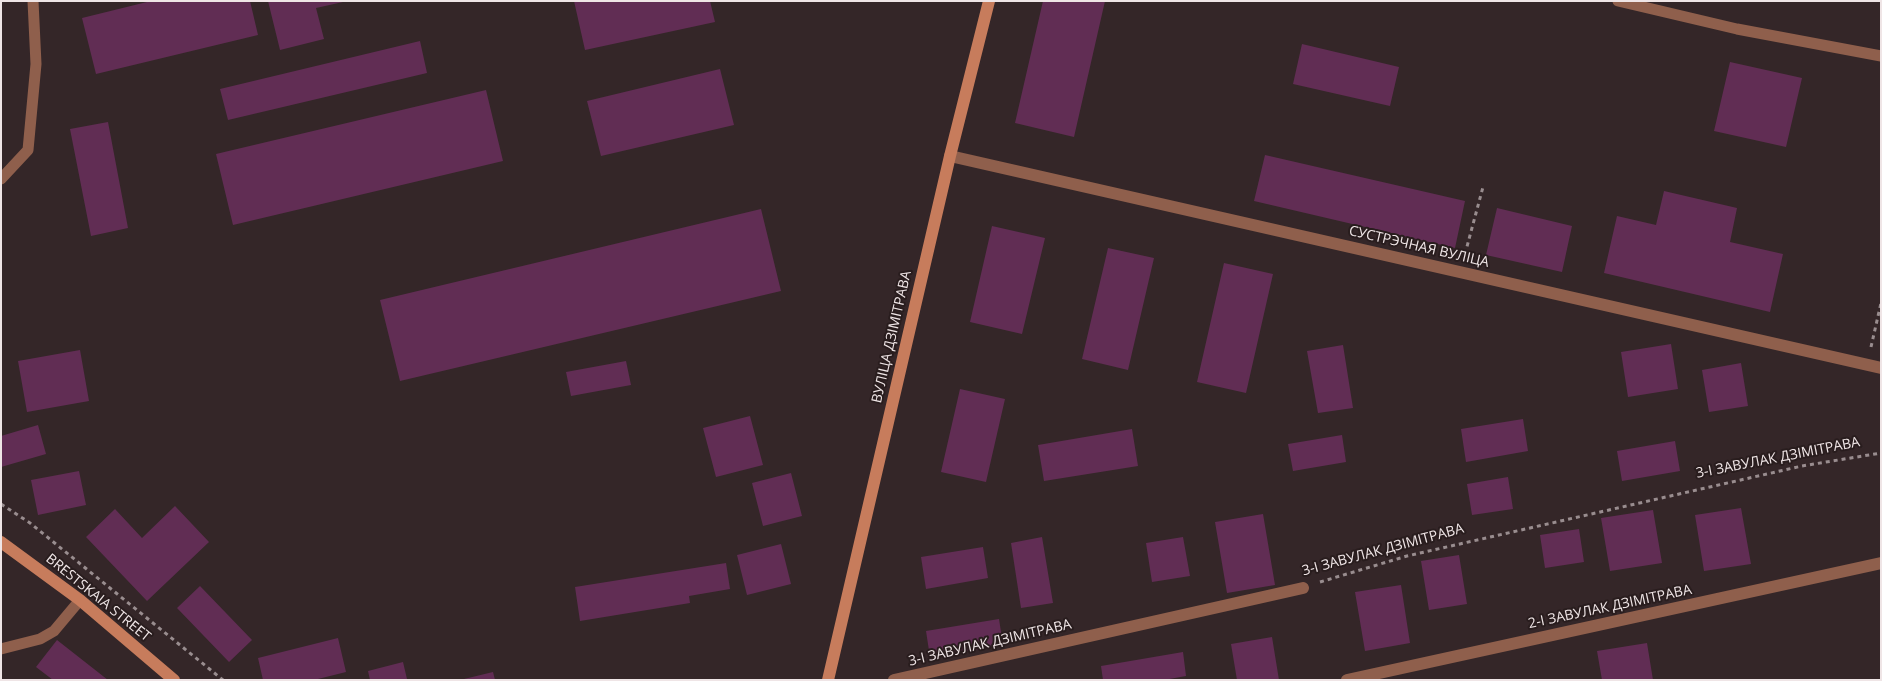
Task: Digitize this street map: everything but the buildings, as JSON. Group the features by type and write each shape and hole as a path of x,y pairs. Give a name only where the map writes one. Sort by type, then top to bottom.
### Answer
{"street":[{"name":"ВУЛІЦА ДЗІМІТРАВА","path":"828,680 988,1"},
{"name":"СУСТРЭЧНАЯ ВУЛІЦА","path":"950,156 1881,368"},
{"name":"BRESTSKAIA STREET","path":"1,542 80,600 174,680"},
{"name":"2-І ЗАВУЛАК ДЗІМІТРАВА","path":"1347,680 1881,563"},
{"name":"3-І ЗАВУЛАК ДЗІМІТРАВА","path":"894,680 1303,588"}],"lane":[{"path":"1,179 28,150 36,64 33,1"},
{"path":"1618,1 1737,29 1881,56"},
{"path":"1,649 40,639 54,631 80,600"}],"path":[{"path":"1461,272 1483,187"},
{"path":"1867,365 1881,304"},
{"name":"3-І ЗАВУЛАК ДЗІМІТРАВА","path":"1303,588 1407,556 1802,466 1881,453"},
{"path":"1,504 30,523 223,680"}]}
